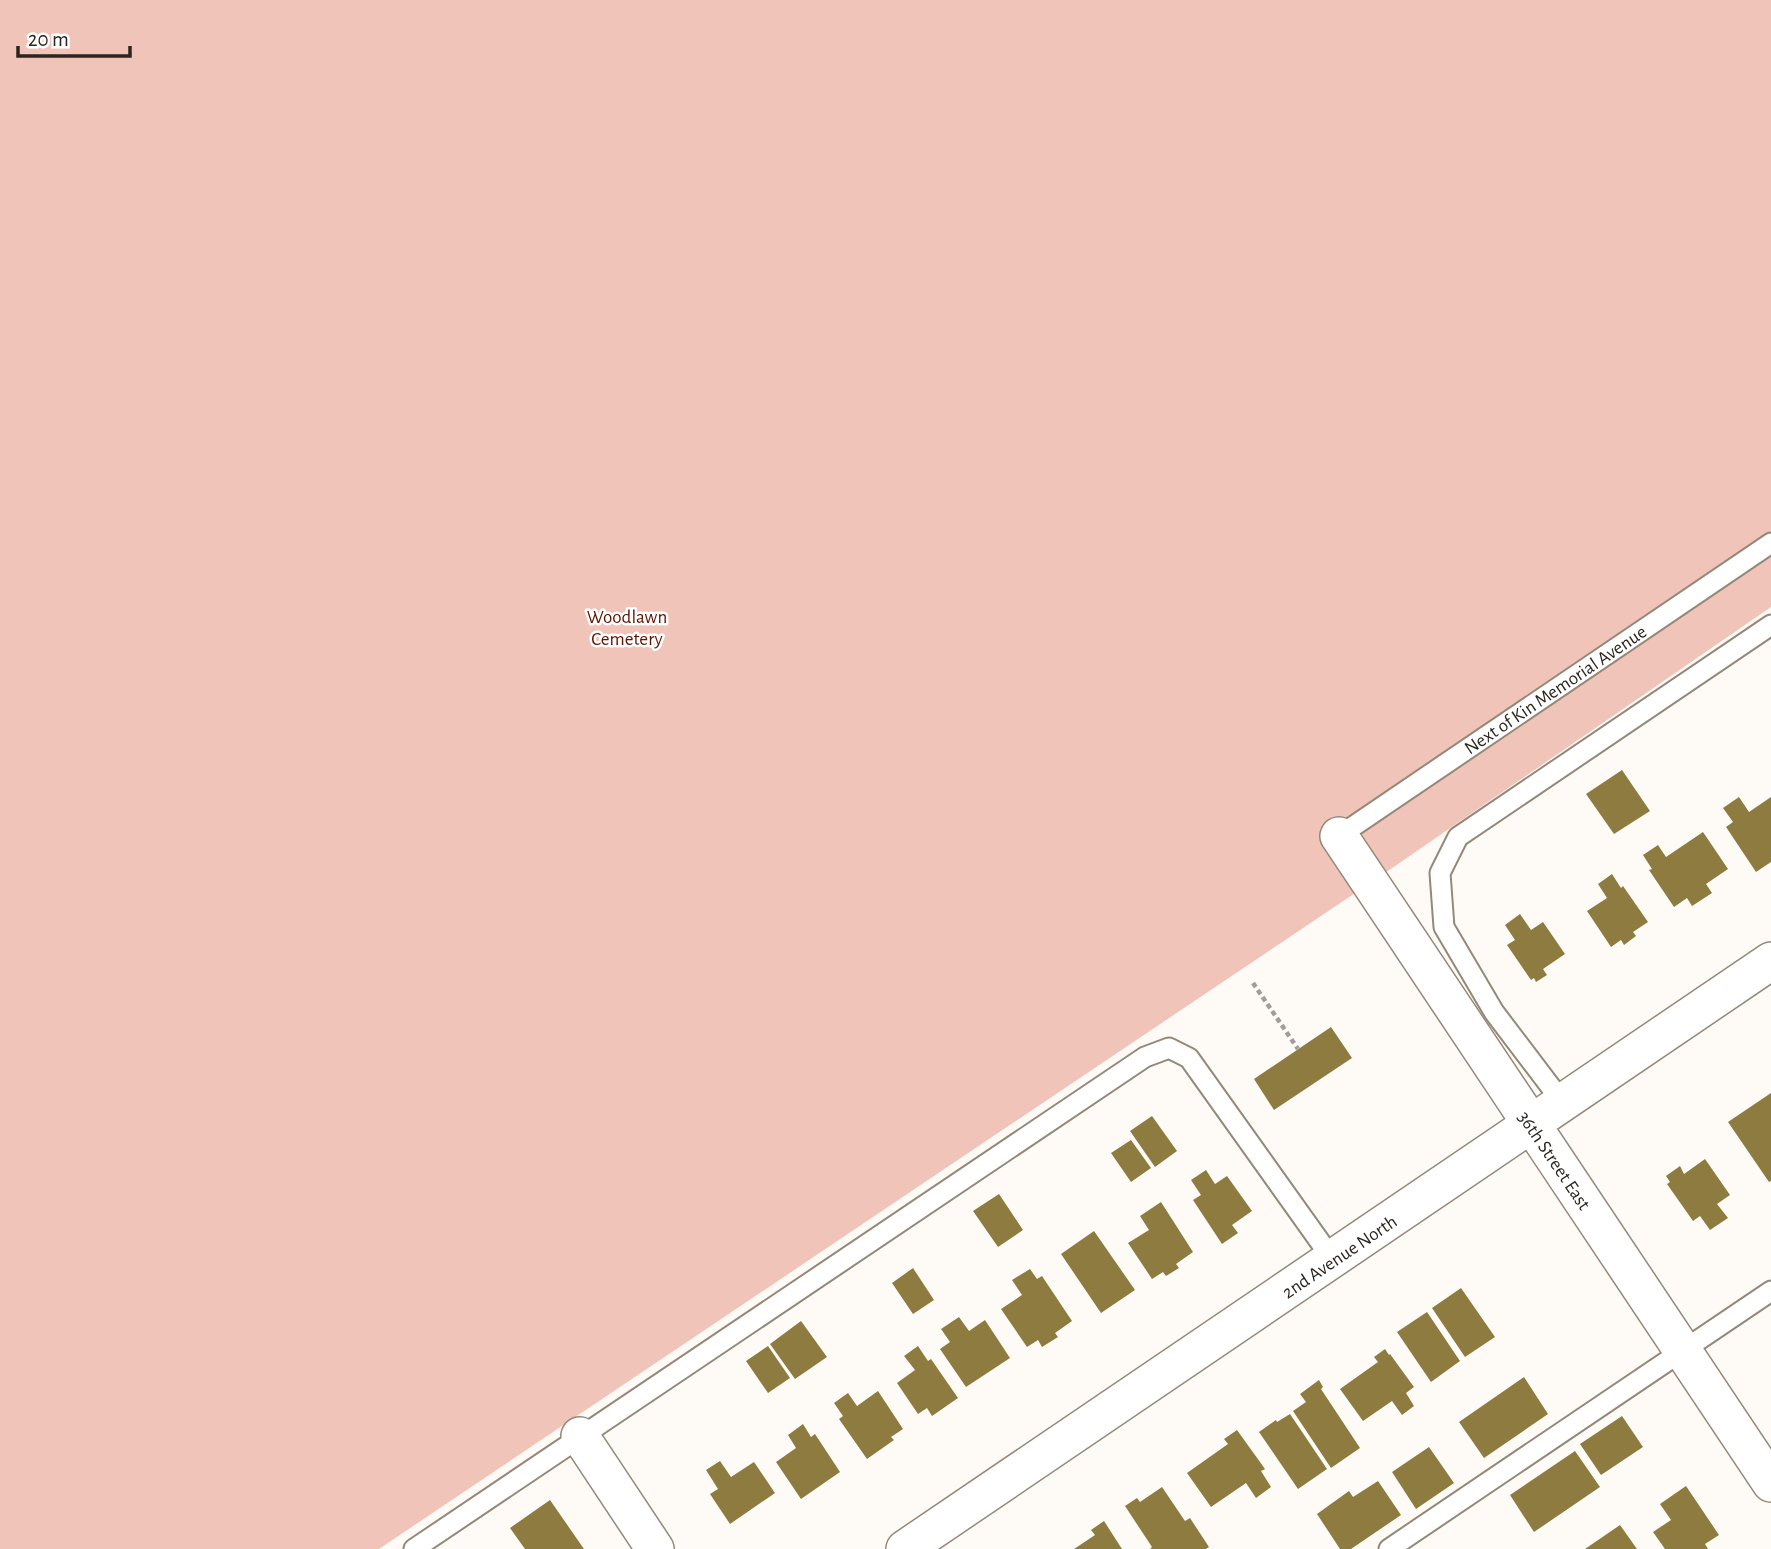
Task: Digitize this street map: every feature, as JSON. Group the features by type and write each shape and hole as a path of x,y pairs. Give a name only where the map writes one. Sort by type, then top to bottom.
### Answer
{"street":[{"name":"36th Street East","path":"1339,836 1771,1483"},
{"name":"2nd Avenue North","path":"905,1549 1771,961"},
{"path":"580,1436 655,1549"}],"lane":[{"name":"Next of Kin Memorial Avenue","path":"1339,836 1771,543"},
{"path":"1563,1103 1494,1012 1444,927 1440,873 1458,837 1771,625"},
{"path":"414,1549 1144,1057 1168,1048 1189,1058 1332,1260"},
{"path":"1389,1549 1771,1291"}],"path":[{"path":"1254,984 1298,1049"}],"green space":[{"name":"Woodlawn Cemetery","path":"0,0 1771,0 1771,607 1385,873 379,1549 0,1549"}],"building":[{"path":"1622,770 1650,811 1614,834 1586,794"},
{"path":"1739,797 1749,812 1771,797 1771,862 1756,872 1726,827 1733,822 1723,808"},
{"path":"1703,832 1728,869 1706,884 1712,893 1692,906 1687,898 1674,907 1649,870 1652,869 1643,855 1658,845 1666,857"},
{"path":"1612,874 1648,922 1633,932 1636,936 1624,945 1621,940 1611,947 1587,911 1607,898 1598,884"},
{"path":"1520,914 1531,930 1543,922 1565,954 1543,969 1547,975 1536,982 1534,978 1531,980 1507,945 1515,940 1505,925"},
{"path":"1331,1027 1352,1058 1274,1110 1254,1079"},
{"path":"1771,1093 1771,1181 1769,1182 1728,1122"},
{"path":"1152,1116 1177,1151 1155,1167 1130,1131"},
{"path":"1131,1140 1151,1168 1131,1182 1111,1153"},
{"path":"1705,1159 1730,1195 1717,1204 1728,1218 1710,1230 1700,1216 1693,1221 1667,1184 1670,1182 1666,1176 1680,1166 1684,1174"},
{"path":"1206,1170 1215,1184 1227,1176 1252,1211 1232,1225 1238,1233 1222,1244 1193,1200 1201,1195 1191,1180"},
{"path":"999,1194 1023,1230 998,1247 973,1211"},
{"path":"1161,1202 1193,1252 1176,1264 1179,1268 1166,1276 1163,1272 1152,1279 1128,1243 1149,1230 1140,1216"},
{"path":"1094,1231 1135,1290 1101,1313 1061,1254"},
{"path":"913,1268 934,1300 913,1314 892,1283"},
{"path":"1030,1269 1037,1279 1042,1276 1072,1321 1055,1333 1058,1337 1042,1347 1038,1340 1027,1347 1001,1309 1022,1295 1012,1280"},
{"path":"1461,1288 1495,1337 1465,1357 1432,1308"},
{"path":"1427,1312 1460,1361 1431,1382 1397,1332"},
{"path":"959,1317 969,1331 985,1320 1010,1358 966,1387 940,1349 950,1342 941,1329"},
{"path":"801,1321 827,1357 795,1379 770,1344"},
{"path":"768,1346 790,1378 768,1393 746,1361"},
{"path":"918,1346 928,1361 931,1359 958,1398 932,1416 927,1408 918,1414 897,1383 915,1370 904,1356"},
{"path":"1385,1349 1414,1387 1406,1393 1414,1406 1402,1415 1392,1401 1363,1421 1340,1389 1378,1362 1374,1357"},
{"path":"1524,1377 1548,1414 1484,1458 1459,1422"},
{"path":"1319,1380 1323,1387 1321,1389 1360,1448 1331,1468 1293,1411 1306,1402 1300,1394"},
{"path":"878,1391 903,1429 891,1437 894,1440 867,1459 839,1419 843,1416 834,1403 848,1393 857,1406"},
{"path":"1290,1414 1327,1469 1298,1489 1259,1432"},
{"path":"1622,1416 1643,1447 1601,1475 1580,1444"},
{"path":"803,1424 811,1437 815,1434 840,1472 801,1499 776,1462 796,1448 788,1435"},
{"path":"1237,1430 1265,1469 1261,1471 1271,1487 1256,1498 1246,1483 1211,1507 1187,1473 1228,1444 1224,1439"},
{"path":"1429,1447 1454,1483 1416,1509 1392,1472"},
{"path":"1575,1451 1600,1487 1534,1532 1510,1495"},
{"path":"720,1461 731,1477 754,1462 775,1493 730,1524 710,1494 718,1489 706,1470"},
{"path":"1378,1481 1401,1515 1351,1549 1340,1549 1317,1514 1349,1491 1353,1497"},
{"path":"1686,1486 1719,1535 1705,1544 1708,1549 1665,1549 1653,1532 1671,1520 1660,1504"},
{"path":"1162,1487 1185,1521 1190,1518 1209,1547 1150,1549 1152,1547 1125,1506 1137,1498 1140,1502"},
{"path":"550,1500 584,1549 525,1549 510,1528"},
{"path":"1104,1521 1122,1549 1074,1549 1095,1535 1091,1530"},
{"path":"1620,1525 1637,1549 1585,1549"}]}
